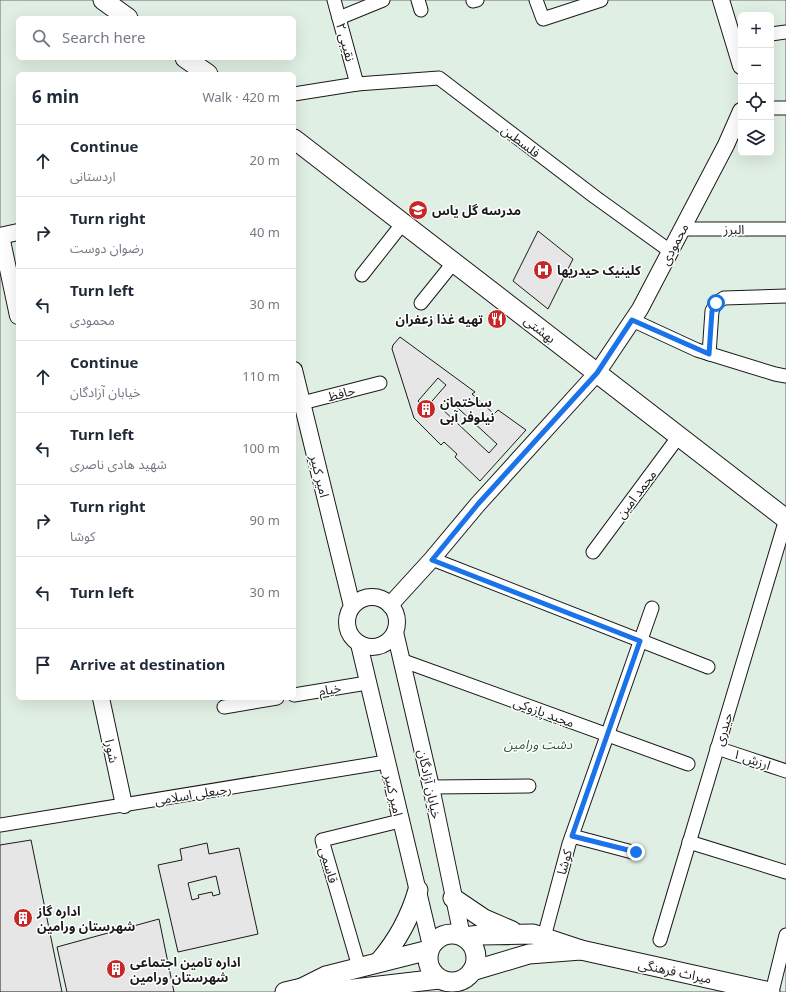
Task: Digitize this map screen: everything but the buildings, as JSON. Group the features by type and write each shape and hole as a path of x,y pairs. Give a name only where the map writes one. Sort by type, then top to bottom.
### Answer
{"main road":[{"path":"103,0 125,16"},
{"path":"188,60 205,72"},
{"name":"بهشتی","path":"296,141 786,519"},
{"path":"379,962 404,929 418,890"},
{"path":"453,898 484,920 519,934"},
{"path":"294,990 326,976 430,948 441,936 455,934 463,937 533,934 581,950"},
{"path":"463,937 474,949 475,964 472,972"},
{"path":"430,948 428,963 434,974 439,979"},
{"path":"294,990 328,992 439,979 453,982 460,981 472,972 529,954 581,950"},
{"name":"میراث فرهنگی","path":"581,950 771,992"}],"street":[{"name":"نقیبی ۲","path":"334,0 357,84"},
{"path":"339,18 383,0"},
{"path":"536,0 543,19 601,0"},
{"path":"721,0 738,41"},
{"path":"774,34 786,32"},
{"name":"فلسطین","path":"296,94 357,84 439,78 670,251"},
{"path":"774,108 786,108"},
{"name":"محمودی","path":"597,373 632,320 726,145 738,118"},
{"path":"362,274 403,223"},
{"name":"البرز","path":"682,228 786,229"},
{"path":"16,232 0,236 16,307"},
{"path":"421,303 454,262"},
{"path":"709,354 712,311 716,303 724,298 786,296"},
{"path":"632,320 709,354 786,376"},
{"path":"390,605 432,560 478,504 597,373"},
{"name":"امیر کبیر","path":"296,383 300,410 352,606"},
{"name":"حافظ","path":"300,410 380,383"},
{"name":"محمد امین","path":"593,552 679,436"},
{"name":"حیدری","path":"660,940 786,519"},
{"path":"432,560 708,667"},
{"path":"375,597 390,605 397,618 395,632 387,642 375,647 359,644 352,638 348,631 346,622 352,606 367,598 375,597"},
{"name":"کوشا","path":"544,938 572,836 652,608"},
{"name":"خیابان آزادگان","path":"395,632 431,787 453,898 463,937"},
{"name":"امیر کبیر","path":"359,644 366,683 418,890 430,948"},
{"name":"مجید پازوکی","path":"401,660 688,764"},
{"name":"خیام","path":"296,695 366,683"},
{"name":"شورا","path":"101,700 124,805"},
{"path":"224,707 265,700"},
{"name":"ارزش ۱","path":"717,748 786,771"},
{"name":"رجبعلی اسلامی","path":"0,824 386,762"},
{"path":"431,787 529,786"},
{"name":"قاسمی","path":"359,967 322,840 400,821"},
{"path":"572,836 636,852"},
{"path":"689,842 786,872"},
{"path":"771,992 786,935"}],"green space":[{"name":"دشت ورامین","path":"0,0 786,0 786,992 0,992"}],"place":[{"name":"مدرسه گل یاس","path":"418,210"},
{"name":"کلینیک حیدریها","path":"543,270"},
{"name":"تهیه غذا زعفران","path":"497,319"},
{"name":"ساختمان نیلوفر آبی","path":"426,409"},
{"name":"اداره گاز شهرستان ورامین","path":"23,918"},
{"name":"اداره تامین اجتماعی شهرستان ورامین","path":"116,969"}],"route":[{"path":"636,852 572,836 640,641 432,560 478,504 597,373 632,320 709,354 712,311 716,303"}]}
